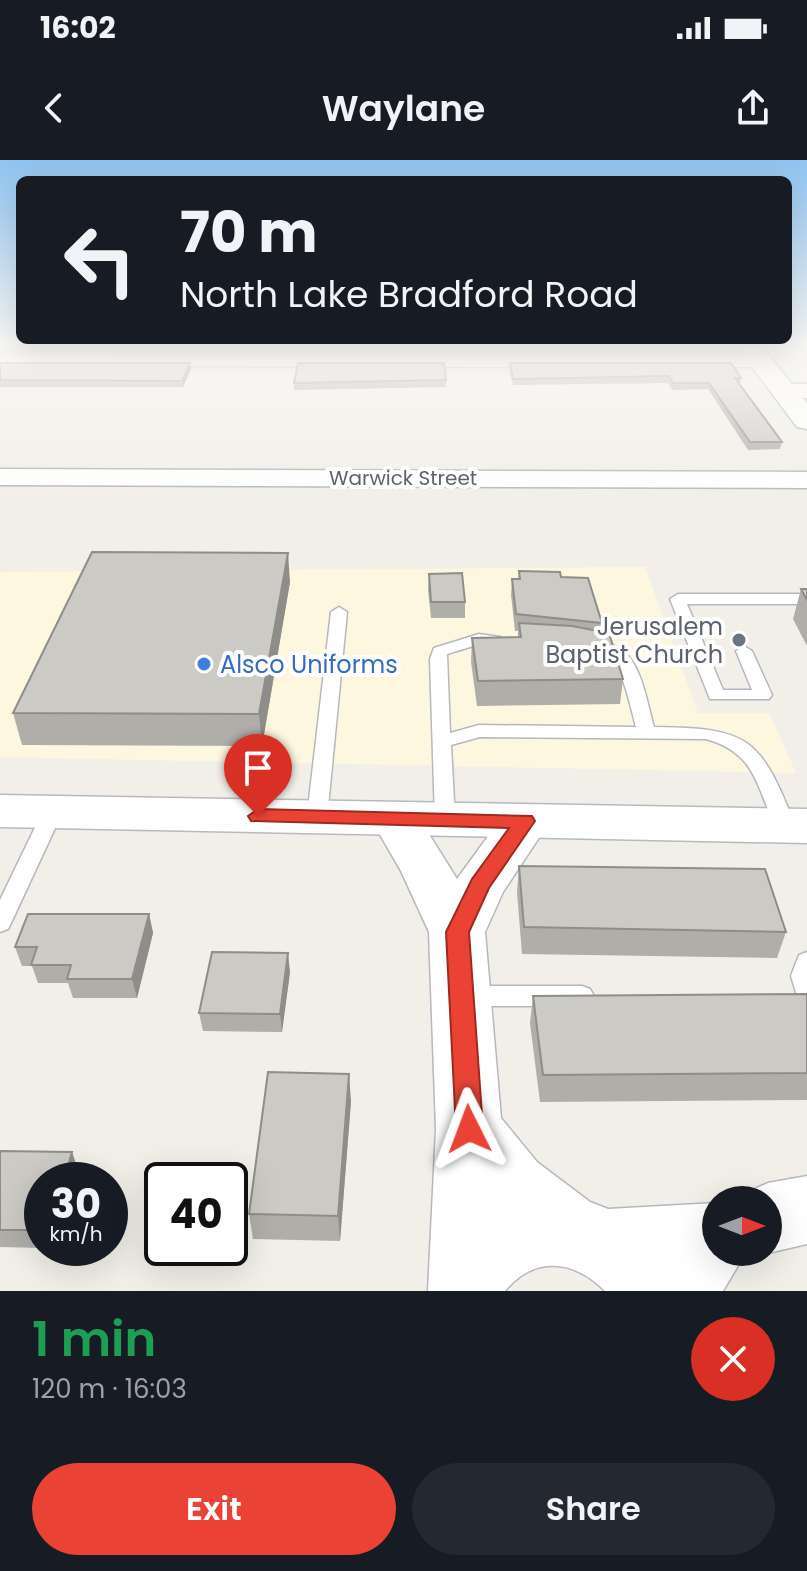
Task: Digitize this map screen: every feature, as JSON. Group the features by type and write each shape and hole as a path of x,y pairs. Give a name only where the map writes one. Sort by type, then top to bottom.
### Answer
{"street":[{"path":"797,396 807,421"},
{"name":"Warwick Street","path":"0,477 807,480"},
{"path":"0,811 796,825"},
{"path":"395,819 426,869 457,932 469,1129 466,1291"},
{"path":"457,932 480,885 525,821"},
{"path":"469,1129 513,1185 610,1256"},
{"path":"782,1221 807,1210"},
{"path":"466,1291 482,1262 508,1241 540,1231 610,1256 702,1248"}],"lane":[{"path":"744,651 763,695 716,695 678,599 807,599"},
{"path":"317,817 339,612"},
{"path":"445,820 440,651 479,639 510,640"},
{"path":"572,642 614,651 625,663 647,732"},
{"path":"441,742 479,731 707,733 728,737 744,748 796,825"},
{"path":"0,923 53,811"},
{"path":"777,997 807,996 803,976 807,961"},
{"path":"461,996 609,996"}],"shaded area":[{"path":"645,567 698,713 769,713 796,773 0,757 0,572"}],"building":[{"path":"718,396 748,396 782,442 750,442"},
{"path":"92,552 288,553 259,714 13,713"},
{"path":"519,571 560,572 561,577 588,578 602,623 516,614 512,579 520,579"},
{"path":"462,573 465,602 431,602 429,574"},
{"path":"519,623 572,626 609,633 623,679 478,681 472,638 521,637"},
{"path":"519,866 765,869 786,932 524,927"},
{"path":"28,914 149,914 132,979 67,979 71,965 31,965 37,947 15,947"},
{"path":"212,952 288,953 280,1014 199,1013"},
{"path":"807,994 807,1073 543,1075 533,996"},
{"path":"268,1072 349,1074 338,1216 249,1214"},
{"path":"0,1151 72,1152 69,1162 24,1162 24,1230 0,1230"}],"place":[{"name":"Jerusalem Baptist Church","path":"739,640"},
{"name":"Alsco Uniforms","path":"204,664"}],"route":[{"path":"258,816 525,821 480,885 457,932 469,1129"}]}
